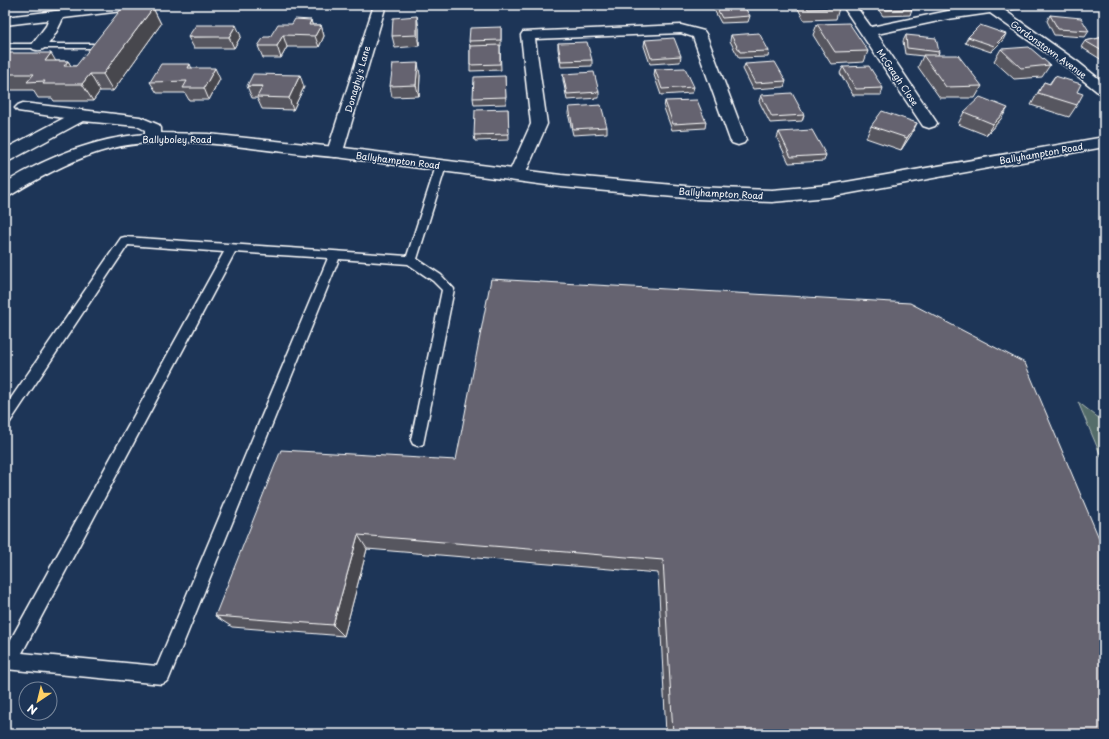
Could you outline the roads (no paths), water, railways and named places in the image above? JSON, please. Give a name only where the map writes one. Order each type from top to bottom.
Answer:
[{"type":"street","points":[[5,21],[139,5]]},
{"type":"street","name":"Donaghy's Lane","points":[[335,152],[380,5]]},
{"type":"street","name":"McGeagh Close","points":[[848,5],[868,32],[929,123]]},
{"type":"street","points":[[868,32],[948,15],[1014,5]]},
{"type":"street","name":"Gordonstown Avenue","points":[[992,8],[1073,65],[1104,90]]},
{"type":"street","points":[[38,46],[53,27],[57,15]]},
{"type":"street","points":[[517,175],[539,124],[528,35],[681,29],[699,34],[738,140]]},
{"type":"street","points":[[23,108],[140,122],[153,128],[153,138]]},
{"type":"street","points":[[5,156],[80,116]]},
{"type":"street","name":"Ballyboley Road","points":[[5,191],[40,171],[84,152],[133,140],[153,138],[188,138],[335,152]]},
{"type":"street","name":"Ballyhampton Road","points":[[335,152],[517,175],[697,193],[772,196],[829,191],[1104,142]]},
{"type":"lane","points":[[5,46],[93,46]]},
{"type":"lane","points":[[411,260],[441,166]]},
{"type":"lane","points":[[5,418],[125,241],[411,260],[437,278],[448,289],[418,440]]},
{"type":"lane","points":[[232,248],[7,660],[162,675],[335,255]]},
{"type":"waterway","points":[[5,8],[10,5]]}]
